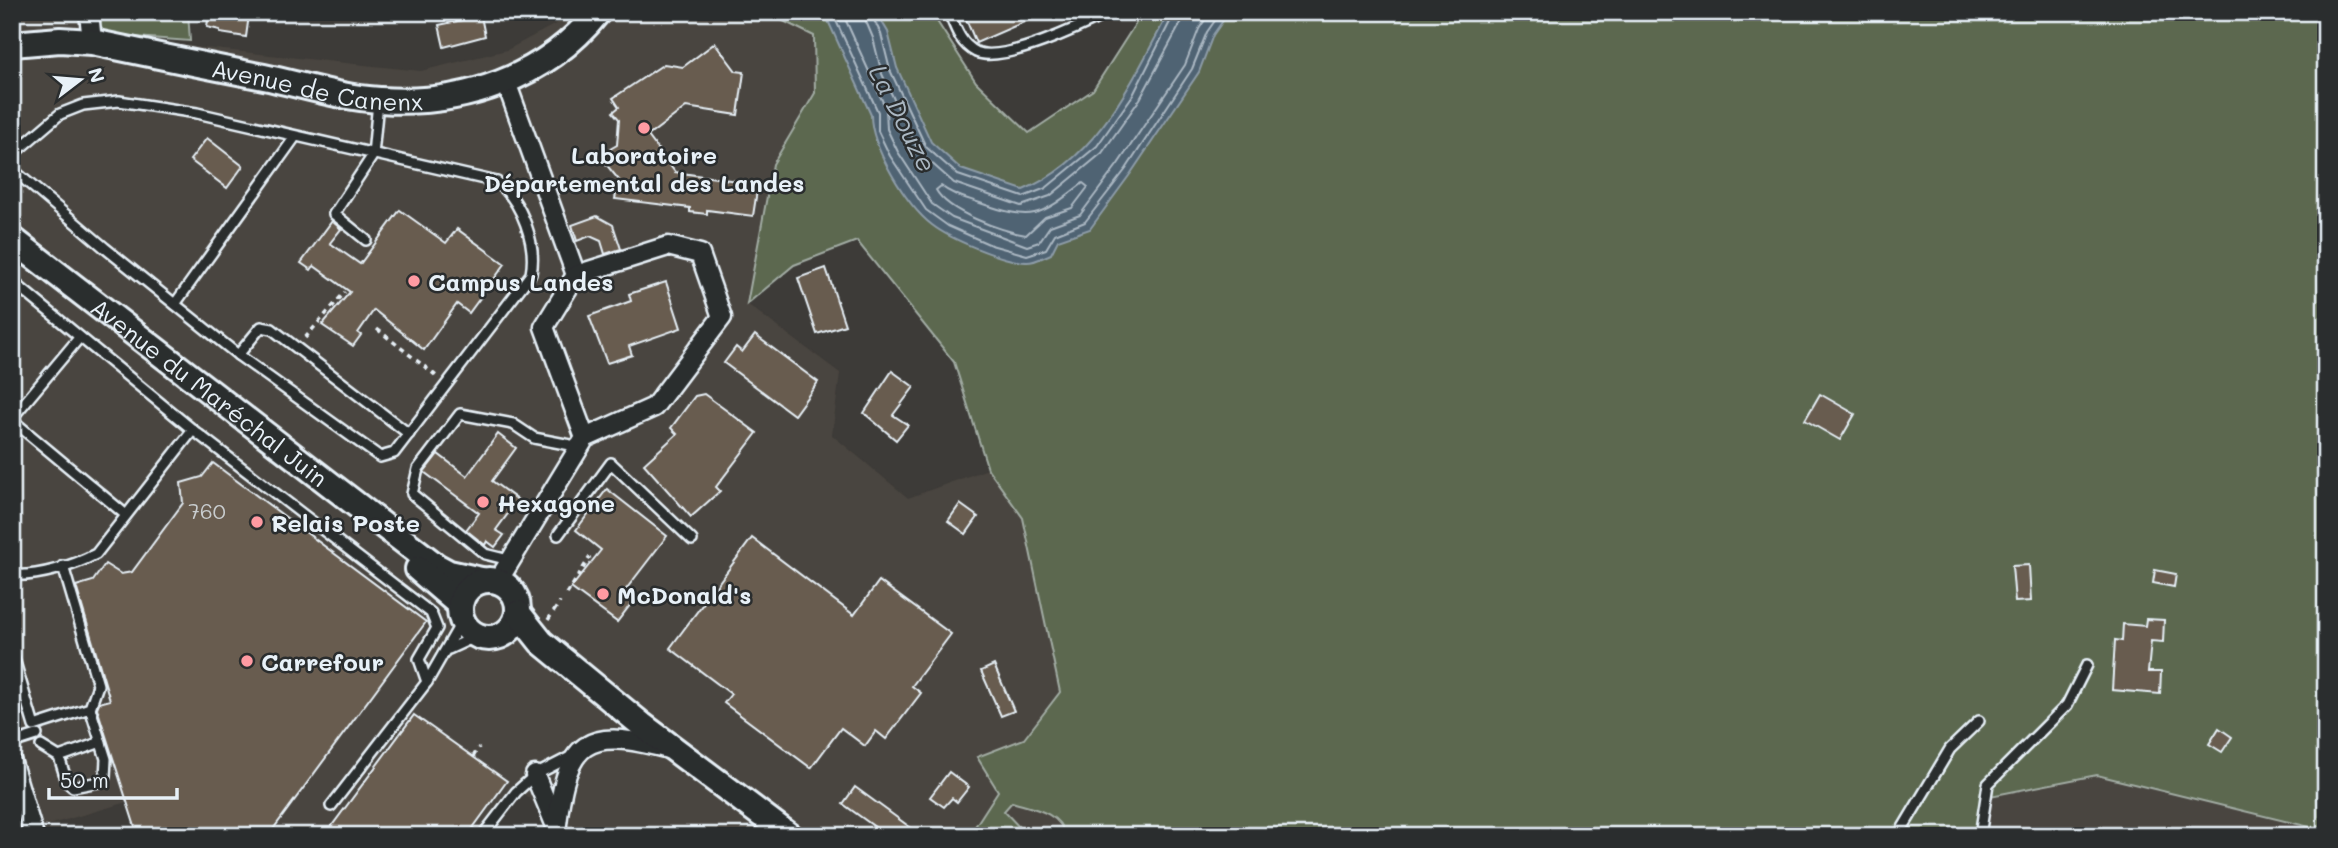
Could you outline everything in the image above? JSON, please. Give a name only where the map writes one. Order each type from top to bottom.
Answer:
[{"type":"main road","name":"Avenue de Canenx","points":[[12,44],[60,40],[92,42],[379,100],[441,99],[506,82],[546,62],[583,31],[598,12]]},
{"type":"main road","name":"Avenue du Maréchal Juin","points":[[12,239],[436,566],[449,573],[496,574]]},
{"type":"main road","name":"Avenue du Maréchal Juin","points":[[12,257],[441,586],[474,625],[531,654],[642,725]]},
{"type":"main road","points":[[496,574],[516,597],[518,613],[512,628],[474,625],[467,589],[496,574]]},
{"type":"main road","name":"Avenue du Maréchal Juin","points":[[518,613],[541,642],[642,725],[790,836]]},
{"type":"street","points":[[89,12],[92,42]]},
{"type":"street","points":[[506,82],[576,275]]},
{"type":"street","points":[[496,574],[583,442],[654,407],[722,317],[699,254],[668,246],[576,275],[544,327],[583,442]]},
{"type":"street","points":[[559,830],[567,768],[575,754],[591,743],[621,738],[677,751]]},
{"type":"street","points":[[12,762],[34,836]]},
{"type":"street","points":[[535,775],[559,830]]},
{"type":"lane","points":[[949,12],[958,36],[977,52],[1007,53],[1110,12]]},
{"type":"lane","points":[[366,240],[334,214],[373,155],[379,100]]},
{"type":"lane","points":[[12,155],[60,114],[98,102],[119,101],[197,113],[497,182],[514,198],[532,247],[534,261],[531,274],[409,434],[388,457],[370,453],[238,355],[12,169]]},
{"type":"lane","points":[[175,304],[295,137]]},
{"type":"lane","points":[[12,281],[193,430],[431,613],[437,628],[419,659],[427,682]]},
{"type":"lane","points":[[238,355],[261,327],[272,329],[409,434]]},
{"type":"lane","points":[[79,338],[12,419],[126,514]]},
{"type":"lane","points":[[496,574],[485,554],[412,494],[418,469],[460,414],[513,424],[534,438],[583,442]]},
{"type":"lane","points":[[12,575],[24,576],[96,554],[193,430]]},
{"type":"lane","points":[[558,535],[611,463],[692,540]]},
{"type":"lane","points":[[41,746],[59,757],[67,782],[73,787],[99,782],[105,777],[107,769],[90,708],[98,685],[63,566]]},
{"type":"lane","points":[[331,806],[427,682],[449,649],[474,625]]},
{"type":"lane","points":[[449,649],[474,625]]},
{"type":"lane","points":[[12,652],[34,726],[90,708]]},
{"type":"lane","points":[[1980,836],[1987,784],[2067,705],[2087,665]]},
{"type":"lane","points":[[1898,836],[1950,749],[1979,721]]},
{"type":"lane","points":[[12,743],[37,735]]},
{"type":"lane","points":[[59,757],[101,742]]},
{"type":"lane","points":[[482,836],[516,792],[535,775],[575,754]]},
{"type":"path","points":[[297,348],[345,292]]},
{"type":"path","points":[[377,329],[447,385]]},
{"type":"path","points":[[567,594],[590,558]]},
{"type":"path","points":[[546,623],[560,602]]},
{"type":"path","points":[[473,757],[479,747]]},
{"type":"shaded area","points":[[12,12],[82,12],[82,35],[421,71],[507,50],[578,12],[765,12],[814,36],[815,93],[773,164],[747,304],[840,373],[832,435],[908,498],[988,469],[1023,518],[1060,692],[1024,739],[977,757],[998,791],[969,836],[570,836],[522,792],[490,836],[142,836],[131,801],[41,827],[12,724]]},
{"type":"shaded area","points":[[2097,775],[2326,831],[2326,836],[1982,836],[1990,796]]},
{"type":"shaded area","points":[[1012,802],[1050,814],[1064,828],[1065,836],[1011,836],[1020,827],[1004,811]]},
{"type":"green space","points":[[98,12],[188,12],[190,41],[108,35],[98,25]]},
{"type":"green space","points":[[765,12],[931,12],[976,82],[1029,133],[1093,90],[1143,12],[2326,12],[2326,831],[2097,775],[1990,796],[1982,836],[1065,836],[1058,821],[1051,816],[1012,802],[1004,811],[1020,828],[1011,836],[969,836],[998,791],[977,757],[1024,739],[1060,692],[1023,518],[988,469],[954,362],[857,241],[794,265],[747,304],[773,164],[815,93],[814,36]]},
{"type":"water","name":"La Douze","points":[[824,12],[876,12],[888,32],[897,68],[931,142],[961,169],[1023,190],[1072,159],[1093,138],[1127,90],[1169,12],[1229,12],[1213,35],[1199,72],[1090,229],[1058,240],[1051,254],[1029,262],[990,254],[951,237],[932,225],[911,204],[883,159],[871,115]]},
{"type":"building","points":[[209,12],[249,15],[246,37],[220,33],[220,30],[207,27]]},
{"type":"building","points":[[963,12],[1047,12],[976,43]]},
{"type":"building","points":[[481,16],[485,36],[444,47],[439,25]]},
{"type":"building","name":"Laboratoire Départemental des Landes","points":[[715,43],[736,71],[744,72],[738,115],[686,107],[648,136],[675,172],[758,184],[753,216],[707,210],[707,214],[690,212],[690,208],[615,199],[619,180],[605,163],[615,157],[610,149],[617,145],[619,119],[613,112],[619,107],[613,98],[664,64],[683,67]]},
{"type":"building","points":[[207,138],[243,166],[227,188],[190,160]]},
{"type":"building","name":"Campus Landes","points":[[400,210],[446,243],[457,229],[505,264],[469,313],[457,304],[424,350],[374,310],[358,333],[361,335],[353,346],[322,325],[350,292],[314,266],[311,270],[301,263],[332,221],[341,229],[330,243],[360,264]]},
{"type":"building","points":[[597,216],[613,225],[621,249],[605,254],[601,241],[590,236],[577,241],[572,225]]},
{"type":"building","points":[[826,268],[845,325],[817,334],[798,278]]},
{"type":"building","points":[[666,282],[681,328],[629,346],[632,355],[607,363],[589,316],[631,301],[629,294]]},
{"type":"building","points":[[755,335],[818,382],[794,415],[724,363],[736,347],[742,352]]},
{"type":"building","points":[[892,371],[914,387],[893,415],[908,425],[896,440],[864,413]]},
{"type":"building","points":[[704,394],[757,433],[716,487],[720,491],[691,517],[644,464],[677,434],[671,428],[695,396]]},
{"type":"building","points":[[1820,394],[1855,414],[1840,440],[1805,420]]},
{"type":"building","points":[[498,434],[516,448],[492,481],[518,500],[496,530],[504,535],[495,547],[487,541],[485,545],[466,530],[479,513],[424,472],[438,454],[467,476]]},
{"type":"building","name":"Carrefour","points":[[213,463],[426,622],[268,836],[138,836],[97,708],[99,703],[110,700],[76,586],[93,581],[105,564],[121,574],[132,572],[183,503],[181,483],[202,477]]},
{"type":"building","points":[[607,489],[667,536],[624,592],[634,600],[617,622],[571,588],[601,550],[576,530]]},
{"type":"building","points":[[960,504],[978,517],[966,534],[948,521]]},
{"type":"building","points":[[752,538],[854,615],[879,581],[951,634],[912,686],[921,693],[886,739],[876,731],[865,746],[841,728],[811,768],[724,703],[731,694],[670,648]]},
{"type":"building","points":[[2029,565],[2031,601],[2015,602],[2012,566]]},
{"type":"building","points":[[2155,570],[2176,574],[2174,587],[2153,583]]},
{"type":"building","points":[[2146,619],[2164,620],[2163,642],[2151,641],[2148,672],[2161,672],[2160,694],[2112,690],[2115,640],[2122,641],[2123,624],[2145,626]]},
{"type":"building","points":[[994,665],[1014,711],[1001,716],[981,671]]},
{"type":"building","points":[[414,715],[507,781],[467,836],[333,836],[331,827]]},
{"type":"building","points":[[2219,728],[2232,737],[2222,752],[2209,744]]},
{"type":"building","points":[[949,772],[969,787],[957,802],[952,798],[944,807],[930,797]]},
{"type":"building","points":[[855,787],[922,836],[875,836],[879,830],[843,804]]},
{"type":"place","name":"Laboratoire Départemental des Landes","points":[[644,128]]},
{"type":"place","name":"Campus Landes","points":[[414,281]]},
{"type":"place","name":"Hexagone","points":[[483,502]]},
{"type":"place","name":"Relais Poste","points":[[257,522]]},
{"type":"place","name":"McDonald's","points":[[603,594]]},
{"type":"place","name":"Carrefour","points":[[247,661]]}]
